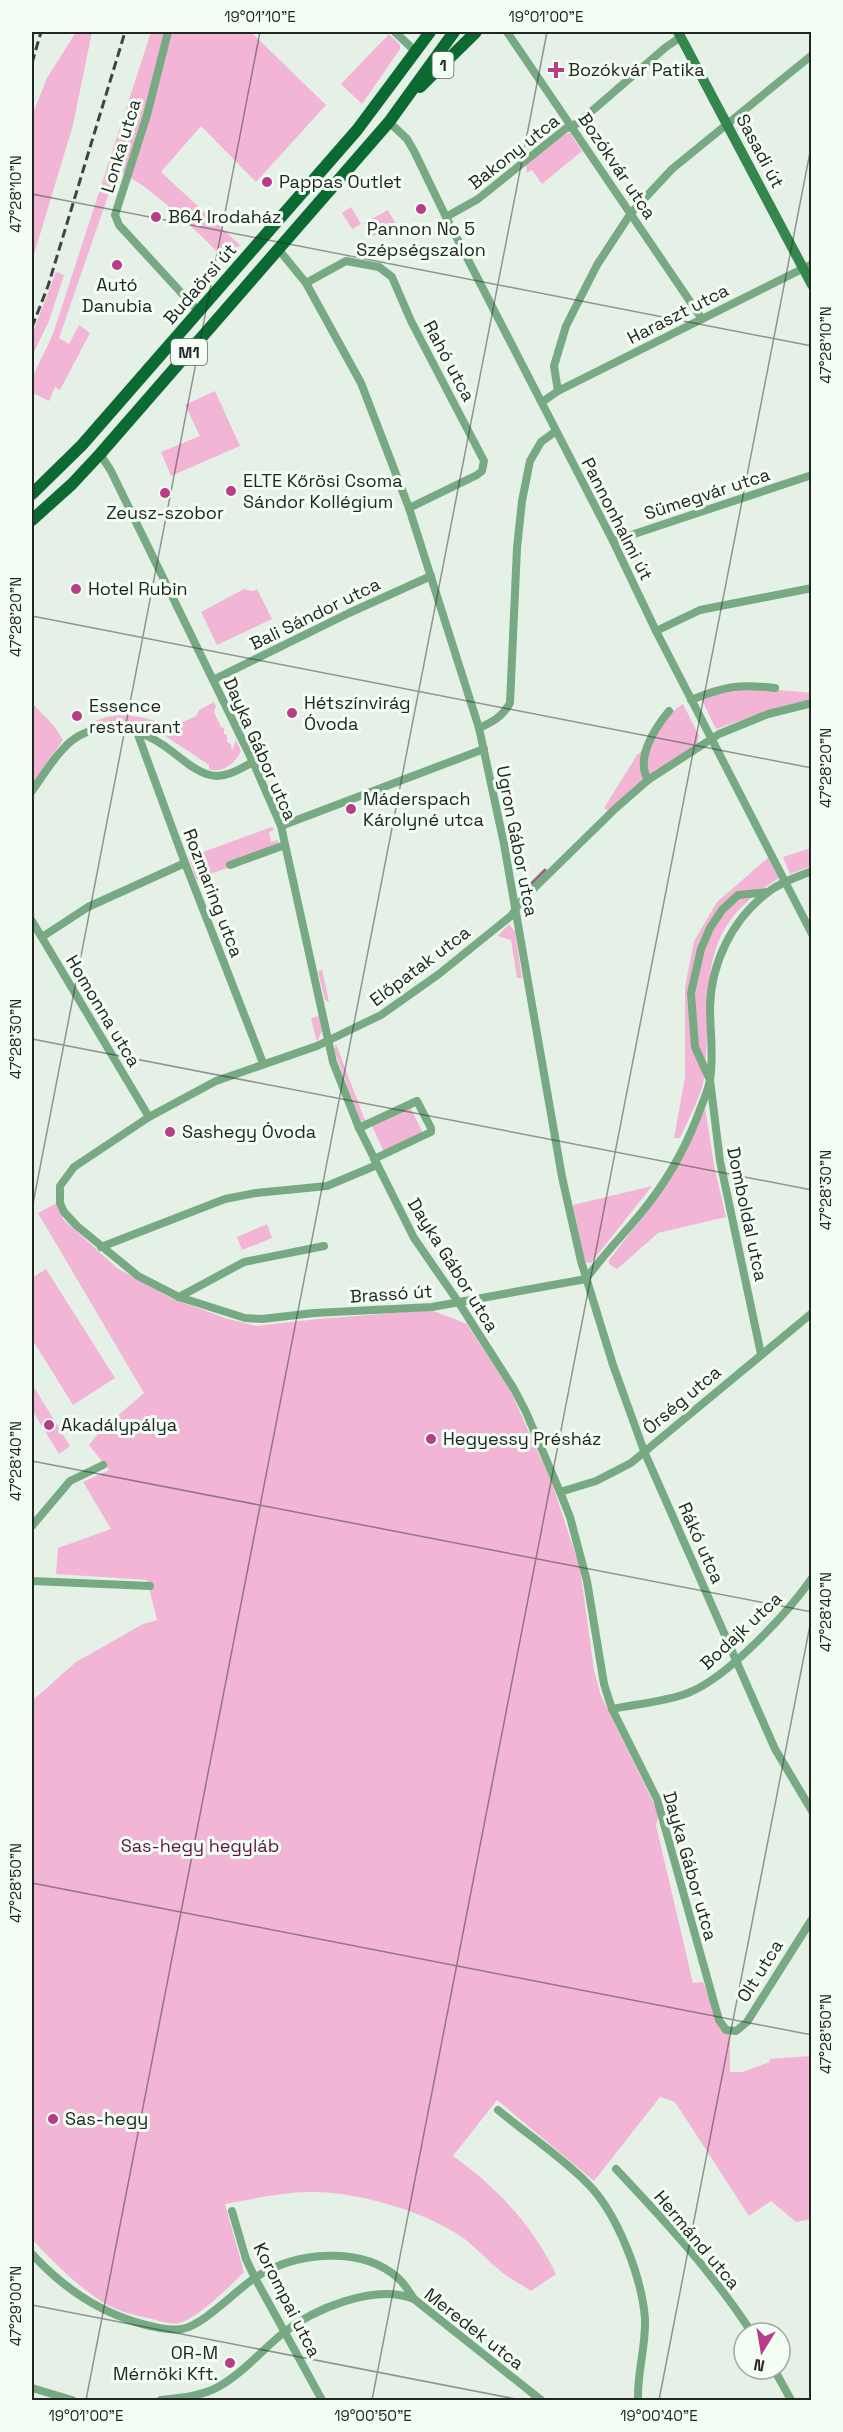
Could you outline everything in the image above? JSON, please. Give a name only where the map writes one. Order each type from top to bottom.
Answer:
[{"type":"main road","name":"Budaörsi út","points":[[32,494],[82,445],[357,130],[430,32]]},
{"type":"main road","name":"Budaörsi út","points":[[32,520],[72,484],[100,454],[279,250],[389,122],[430,62],[454,32]]},
{"type":"main road","name":"Budaörsi út","points":[[408,97],[476,32]]},
{"type":"street","name":"Lonka utca","points":[[168,32],[147,115],[115,215],[119,225],[199,312]]},
{"type":"street","points":[[395,32],[415,51]]},
{"type":"street","name":"Bozókvár utca","points":[[509,34],[702,319]]},
{"type":"street","name":"Bakony utca","points":[[446,217],[478,199],[584,118],[679,34]]},
{"type":"street","name":"Sasadi út","points":[[679,34],[807,266],[812,285]]},
{"type":"street","points":[[542,402],[558,391],[555,366],[567,326],[597,265],[631,213],[672,169],[812,55]]},
{"type":"street","name":"Pannonhalmi út","points":[[389,122],[411,145],[613,541],[656,632],[812,934]]},
{"type":"street","points":[[279,250],[306,283],[362,383],[409,508],[479,728],[502,714],[510,703],[517,548],[522,501],[530,461],[541,442],[556,431]]},
{"type":"street","name":"Rahó utca","points":[[306,283],[346,261],[379,267],[392,277],[411,321],[483,461],[482,471],[409,508]]},
{"type":"street","name":"Haraszt utca","points":[[558,391],[807,266]]},
{"type":"street","name":"Dayka Gábor utca","points":[[100,454],[111,471],[254,762],[281,826],[336,1074],[359,1128],[414,1238],[459,1303],[526,1412],[560,1492],[583,1563],[604,1684],[612,1708],[657,1799],[718,2020],[730,2032]]},
{"type":"street","name":"Sümegvár utca","points":[[613,541],[812,475]]},
{"type":"street","name":"Bali Sándor utca","points":[[213,680],[349,613],[431,576]]},
{"type":"street","points":[[656,632],[700,610],[812,588]]},
{"type":"street","points":[[691,700],[719,688],[738,685],[775,688]]},
{"type":"street","points":[[809,703],[812,714]]},
{"type":"street","name":"Előpatak utca","points":[[74,1167],[149,1117],[216,1081],[328,1041],[381,1015],[412,994],[512,915],[520,902],[648,780],[719,734],[768,714],[809,703]]},
{"type":"street","points":[[648,780],[644,770],[647,747],[660,722],[669,711]]},
{"type":"street","points":[[32,791],[66,746],[92,730],[118,728],[151,737],[193,767],[210,775],[230,774],[254,762]]},
{"type":"street","name":"Ugron Gábor utca","points":[[479,728],[515,910],[562,1177],[586,1279]]},
{"type":"street","name":"Rozmaring utca","points":[[137,732],[263,1064]]},
{"type":"street","points":[[281,826],[484,749]]},
{"type":"street","points":[[230,865],[285,844]]},
{"type":"street","points":[[42,937],[88,907],[185,863]]},
{"type":"street","points":[[586,1279],[603,1255],[642,1212],[672,1168],[698,1116],[710,1080],[711,992],[717,964],[741,918],[768,892],[812,871]]},
{"type":"street","points":[[710,1080],[695,1047],[693,1030],[691,993],[698,959],[710,928],[722,910],[738,895],[768,892]]},
{"type":"street","name":"Homonna utca","points":[[32,921],[149,1117]]},
{"type":"street","name":"Domboldal utca","points":[[710,1080],[720,1161],[761,1354]]},
{"type":"street","points":[[101,1247],[225,1199],[256,1193],[327,1186],[431,1132],[432,1129],[417,1101],[359,1128]]},
{"type":"street","name":"Brassó út","points":[[74,1167],[60,1186],[60,1203],[77,1226],[138,1276],[179,1296],[231,1314],[262,1319],[314,1313],[379,1311],[459,1303],[586,1279]]},
{"type":"street","points":[[179,1296],[244,1262],[324,1246]]},
{"type":"street","name":"Rákó utca","points":[[586,1279],[613,1365],[644,1451],[775,1749],[812,1811]]},
{"type":"street","name":"Őrség utca","points":[[560,1492],[596,1481],[631,1462],[812,1313]]},
{"type":"street","points":[[32,1526],[70,1481],[103,1465]]},
{"type":"street","name":"Bodajk utca","points":[[612,1708],[685,1695],[701,1688],[736,1660],[785,1612],[812,1578]]},
{"type":"street","points":[[32,1581],[150,1586]]},
{"type":"street","name":"Olt utca","points":[[730,2032],[741,2029],[747,2022],[812,1919]]},
{"type":"street","points":[[498,2110],[575,2172],[603,2202],[612,2217],[628,2254],[642,2302],[644,2330],[638,2400]]},
{"type":"street","name":"Hermánd utca","points":[[616,2169],[699,2260],[743,2321]]},
{"type":"street","name":"Korompai utca","points":[[232,2211],[246,2259],[255,2278],[322,2400]]},
{"type":"street","points":[[32,2254],[55,2277],[90,2302],[121,2318],[171,2330],[187,2328],[200,2320],[255,2278],[286,2265],[336,2255],[389,2271],[405,2284],[414,2300]]},
{"type":"street","name":"Meredek utca","points":[[161,2400],[182,2398],[216,2388],[232,2378],[284,2332],[316,2313],[358,2299],[404,2295],[414,2300],[541,2400]]},
{"type":"street","points":[[781,2381],[791,2400]]},
{"type":"street","points":[[32,2388],[72,2400]]},
{"type":"green space","points":[[76,32],[92,32],[73,125],[32,261],[32,116],[47,78]]},
{"type":"green space","points":[[151,32],[251,32],[326,105],[256,182],[201,126],[161,172],[240,245],[225,260],[159,198],[117,170],[59,338],[69,344],[79,325],[90,333],[60,390],[55,387],[49,401],[35,394],[32,398],[32,378],[53,334]]},
{"type":"green space","points":[[389,34],[400,45],[400,49],[362,104],[341,84]]},
{"type":"green space","points":[[570,133],[582,151],[542,184],[532,170],[527,173],[526,165],[565,134]]},
{"type":"green space","points":[[351,207],[361,224],[352,229],[342,213]]},
{"type":"green space","points":[[388,210],[396,224],[372,237],[364,223]]},
{"type":"green space","points":[[56,272],[64,275],[49,321],[32,356],[32,335]]},
{"type":"green space","points":[[215,391],[240,446],[171,476],[161,452],[200,436],[185,405]]},
{"type":"green space","points":[[244,589],[253,591],[257,589],[272,619],[217,645],[201,612]]},
{"type":"green space","points":[[744,687],[812,693],[811,699],[779,707],[716,729],[701,698]]},
{"type":"green space","points":[[214,702],[216,706],[214,712],[221,727],[224,728],[227,742],[231,744],[232,751],[236,740],[241,751],[232,763],[218,770],[209,769],[209,765],[152,727],[144,728],[120,722],[88,725],[110,716],[120,715],[141,717],[174,726],[196,716],[199,710]]},
{"type":"green space","points":[[32,703],[54,726],[63,740],[32,784]]},
{"type":"green space","points":[[683,704],[699,736],[697,745],[643,780],[608,811],[604,808],[637,755],[654,740],[670,713]]},
{"type":"green space","points":[[272,827],[274,830],[269,832],[271,842],[278,840],[278,844],[233,866],[196,879],[189,857]]},
{"type":"green space","points":[[811,848],[811,866],[790,874],[783,857]]},
{"type":"green space","points":[[769,857],[779,878],[751,898],[732,918],[719,939],[712,962],[709,985],[704,1079],[680,1138],[674,1138],[685,1077],[685,987],[694,941],[717,902]]},
{"type":"green space","points":[[509,924],[515,932],[522,978],[517,978],[511,940],[498,936]]},
{"type":"green space","points":[[322,969],[329,1002],[325,1000],[318,972]]},
{"type":"green space","points":[[319,1016],[322,1030],[317,1042],[311,1018]]},
{"type":"green space","points":[[336,1044],[366,1123],[360,1120],[334,1050]]},
{"type":"green space","points":[[410,1107],[423,1133],[384,1152],[372,1126]]},
{"type":"green space","points":[[705,1107],[714,1165],[726,1217],[658,1233],[617,1269],[609,1264],[609,1260],[661,1193]]},
{"type":"green space","points":[[652,1186],[591,1263],[585,1262],[573,1205]]},
{"type":"green space","name":"Sas-hegy hegyláb","points":[[57,1203],[63,1219],[117,1268],[171,1298],[225,1318],[256,1326],[431,1310],[467,1324],[511,1392],[553,1486],[580,1568],[594,1670],[601,1696],[659,1814],[656,1825],[693,1983],[703,1982],[718,2020],[730,2032],[730,2072],[742,2072],[770,2062],[769,2059],[811,2056],[811,2219],[796,2222],[771,2201],[749,2216],[675,2102],[660,2097],[594,2181],[497,2100],[453,2156],[499,2194],[525,2224],[547,2256],[556,2274],[531,2291],[504,2274],[465,2239],[443,2226],[388,2204],[329,2193],[289,2193],[225,2204],[244,2272],[204,2309],[179,2323],[135,2315],[108,2305],[77,2283],[32,2239],[32,1701],[76,1662],[143,1624],[157,1620],[147,1580],[56,1574],[58,1548],[111,1529],[83,1482],[109,1470],[89,1445],[101,1430],[144,1393],[38,1213]]},
{"type":"green space","points":[[267,1224],[272,1238],[242,1250],[237,1237]]},
{"type":"green space","points":[[46,1269],[115,1378],[73,1405],[32,1339],[32,1278]]},
{"type":"green space","name":"Akadálypálya","points":[[32,1384],[70,1446],[59,1454],[32,1410]]},
{"type":"waterway","points":[[527,891],[528,887],[545,870]]},
{"type":"railway","points":[[32,63],[41,32]]},
{"type":"railway","points":[[32,327],[48,286],[125,32]]},
{"type":"place","name":"Bozókvár Patika","points":[[556,70]]},
{"type":"place","name":"Pappas Outlet","points":[[267,182]]},
{"type":"place","name":"Pannon No 5 Szépségszalon","points":[[421,209]]},
{"type":"place","name":"B64 Irodaház","points":[[156,217]]},
{"type":"place","name":"Autó Danubia","points":[[117,265]]},
{"type":"place","name":"ELTE Kőrösi Csoma Sándor Kollégium","points":[[231,491]]},
{"type":"place","name":"Zeusz-szobor","points":[[165,493]]},
{"type":"place","name":"Hotel Rubin","points":[[76,589]]},
{"type":"place","name":"Hétszínvirág Óvoda","points":[[292,713]]},
{"type":"place","name":"Essence restaurant","points":[[77,716]]},
{"type":"place","name":"Máderspach Károlyné utca","points":[[351,809]]},
{"type":"place","name":"Sashegy Óvoda","points":[[170,1132]]},
{"type":"place","name":"Akadálypálya","points":[[49,1425]]},
{"type":"place","name":"Hegyessy Présház","points":[[431,1439]]},
{"type":"place","name":"Sas-hegy","points":[[53,2119]]},
{"type":"place","name":"OR-M Mérnöki Kft.","points":[[230,2363]]}]
